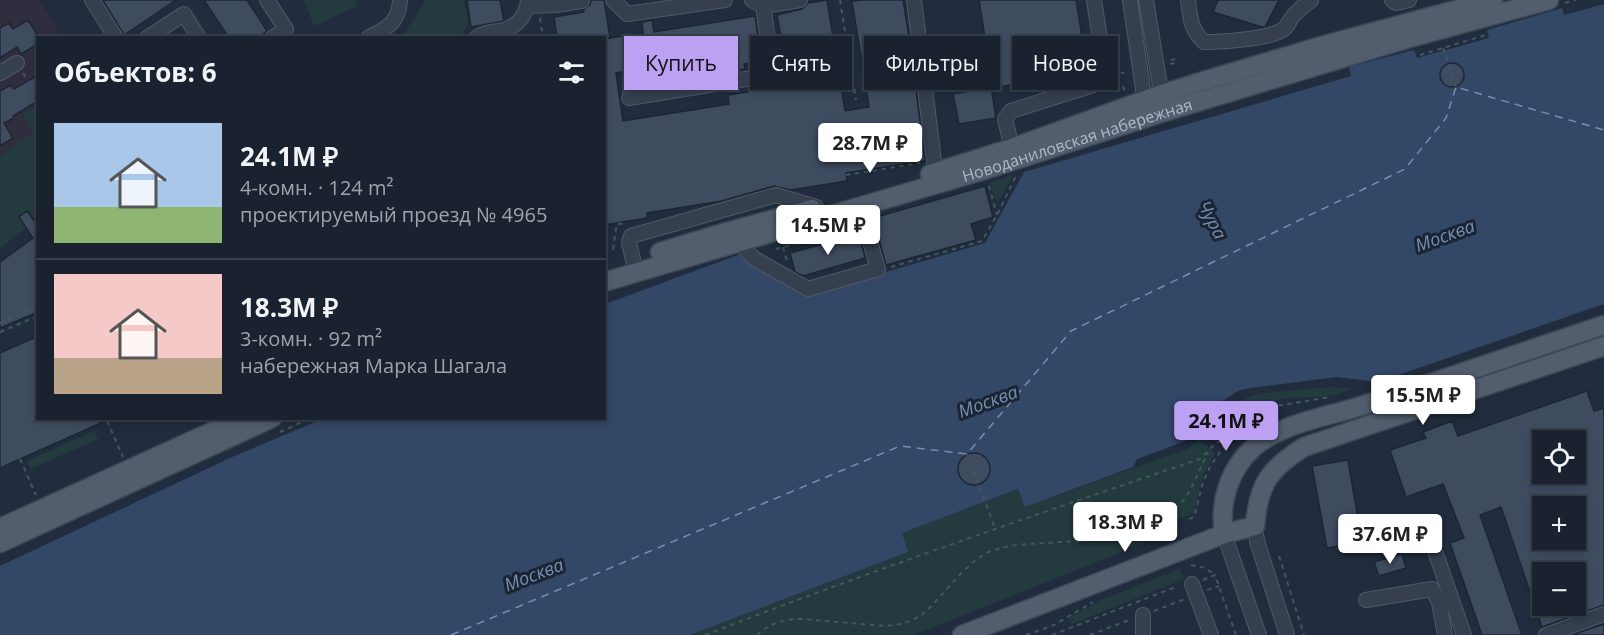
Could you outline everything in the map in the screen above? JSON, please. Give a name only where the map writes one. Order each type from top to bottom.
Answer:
[{"type":"main road","name":"Новоданиловская набережная","points":[[606,269],[750,252],[861,207],[981,171],[1325,45],[1493,0]]},
{"type":"main road","name":"Новоданиловская набережная","points":[[606,281],[635,266],[723,233],[816,207],[936,166],[1012,148],[1155,106],[1549,0]]},
{"type":"main road","points":[[1224,534],[1222,510],[1231,478],[1253,448],[1265,439],[1282,430],[1359,407],[1604,325]]},
{"type":"main road","points":[[962,635],[1224,534],[1254,526],[1257,501],[1271,472],[1304,447],[1604,346]]},
{"type":"main road","points":[[3,530],[238,420]]},
{"type":"main road","points":[[3,530],[267,420]]},
{"type":"street","points":[[92,0],[115,36]]},
{"type":"street","points":[[267,0],[286,29],[275,36]]},
{"type":"street","points":[[372,36],[389,27],[400,10],[400,0]]},
{"type":"street","points":[[614,0],[627,14],[724,0]]},
{"type":"street","points":[[629,98],[752,78],[770,54],[758,3],[800,0]]},
{"type":"street","points":[[914,0],[936,166]]},
{"type":"street","points":[[1012,148],[1005,119],[1011,111],[1093,85],[1105,72],[1094,0]]},
{"type":"street","points":[[1130,0],[1155,106]]},
{"type":"street","points":[[1146,0],[1155,106]]},
{"type":"street","points":[[1188,0],[1190,18],[1196,35],[1204,42],[1221,42],[1275,34],[1311,0]]},
{"type":"street","points":[[1392,0],[1396,3],[1409,0]]},
{"type":"street","points":[[479,36],[486,32],[504,30],[514,26],[523,16],[528,3],[555,5],[582,1]]},
{"type":"street","points":[[150,36],[184,14],[198,36]]},
{"type":"street","points":[[0,73],[17,63]]},
{"type":"street","points":[[750,252],[808,289],[878,269],[861,207]]},
{"type":"street","points":[[1254,526],[1287,635]]},
{"type":"street","points":[[1224,534],[1259,635]]},
{"type":"street","points":[[1436,554],[1464,635]]},
{"type":"street","points":[[1194,589],[1211,635]]},
{"type":"street","points":[[1366,600],[1432,589],[1439,602],[1445,635]]},
{"type":"street","points":[[1546,635],[1604,614]]},
{"type":"street","points":[[1143,615],[1143,635]]},
{"type":"path","points":[[840,0],[856,100]]},
{"type":"path","points":[[542,32],[543,36]]},
{"type":"path","points":[[1420,55],[1486,35]]},
{"type":"path","points":[[1443,48],[1456,87]]},
{"type":"path","points":[[846,175],[936,166]]},
{"type":"path","points":[[884,269],[982,241],[998,215],[1019,169]]},
{"type":"path","points":[[987,180],[998,215]]},
{"type":"path","points":[[606,205],[614,204],[616,213],[623,210]]},
{"type":"path","points":[[606,251],[613,249],[617,223]]},
{"type":"path","points":[[750,252],[865,225]]},
{"type":"path","points":[[819,230],[823,244]]},
{"type":"path","points":[[0,322],[36,307]]},
{"type":"path","points":[[0,332],[36,317]]},
{"type":"path","points":[[107,421],[123,457]]},
{"type":"path","points":[[705,635],[995,528],[1200,459],[1219,440],[1229,439]]},
{"type":"path","points":[[757,635],[771,625],[791,619],[885,626],[907,623],[923,614],[978,557],[993,550],[1018,544],[1113,538],[1151,527],[1167,517],[1186,496],[1209,450]]},
{"type":"path","points":[[966,454],[995,528]]},
{"type":"path","points":[[20,459],[37,496]]},
{"type":"path","points":[[1128,534],[1131,542]]},
{"type":"path","points":[[1279,556],[1304,635]]},
{"type":"path","points":[[1191,564],[1205,568],[1215,575],[1236,635]]},
{"type":"path","points":[[1089,635],[1143,615],[1194,589],[1215,575]]},
{"type":"path","points":[[1052,635],[1177,586]]},
{"type":"path","points":[[1194,589],[1219,586]]},
{"type":"path","points":[[1026,635],[1053,625],[1093,602]]},
{"type":"shaded area","points":[[0,0],[39,0],[61,36],[36,36],[36,200],[30,204],[0,155]]},
{"type":"green space","points":[[304,0],[355,0],[357,6],[314,26]]},
{"type":"green space","points":[[425,0],[464,0],[468,23],[462,36],[402,36]]},
{"type":"green space","points":[[36,105],[36,221],[0,248],[0,156],[33,133],[23,114]]},
{"type":"green space","points":[[1013,175],[999,201],[995,200],[990,183]]},
{"type":"green space","points":[[1328,387],[1350,388],[1335,395],[1276,400],[1259,407],[1235,424],[1233,428],[1218,428],[1204,434],[1216,420],[1241,400],[1258,394]]},
{"type":"green space","points":[[94,431],[98,439],[31,469],[27,461]]},
{"type":"green space","points":[[1199,439],[1215,453],[1202,478],[1194,513],[1159,526],[1159,537],[913,635],[690,635],[907,552],[901,533],[1018,489],[1025,507],[1187,449]]},
{"type":"green space","points":[[1178,569],[1184,579],[1072,624],[1069,618],[1101,600]]},
{"type":"water","points":[[1604,4],[1604,304],[1378,382],[1337,377],[1238,391],[1222,401],[1188,440],[1137,459],[1133,467],[1025,507],[1018,489],[902,533],[908,552],[690,635],[0,635],[0,566],[230,458],[320,420],[606,420],[606,304],[738,255],[804,296],[985,243],[1024,172],[1351,76],[1349,67],[1414,50],[1417,58],[1489,38],[1487,30],[1562,8],[1564,15]]},
{"type":"building","points":[[103,0],[176,0],[124,35]]},
{"type":"building","points":[[204,0],[247,0],[267,31],[260,36],[228,36]]},
{"type":"building","points":[[467,0],[500,0],[504,21],[471,27]]},
{"type":"building","points":[[591,0],[604,0],[610,38],[606,36],[557,36],[554,17],[584,12],[583,10],[590,5]]},
{"type":"building","points":[[827,0],[833,36],[781,36],[777,15],[802,9],[808,3]]},
{"type":"building","points":[[903,0],[909,36],[864,36],[864,76],[852,1]]},
{"type":"building","points":[[979,0],[1076,0],[1082,36],[1012,36],[1012,85],[1000,87],[1000,36],[985,36]]},
{"type":"building","points":[[1218,0],[1279,0],[1265,27],[1262,27],[1213,12]]},
{"type":"building","points":[[755,16],[758,36],[750,36],[750,63],[744,64],[745,69],[738,70],[738,36],[624,36],[624,72],[616,73],[623,121],[729,104],[728,95],[759,90],[842,90],[845,111],[869,107],[866,90],[916,90],[925,161],[846,173],[847,181],[791,190],[774,186],[722,201],[647,213],[647,218],[606,225],[606,39],[643,33],[642,22],[652,20],[654,32]]},
{"type":"building","points":[[28,20],[38,36],[36,36],[36,45],[21,54],[17,47],[0,58],[0,28],[9,23],[13,29]]},
{"type":"building","points":[[1452,63],[1461,66],[1464,75],[1461,84],[1452,87],[1443,84],[1440,75],[1443,66]]},
{"type":"building","points":[[36,76],[36,102],[4,123],[13,138],[0,146],[0,91],[11,85],[14,89]]},
{"type":"building","points":[[991,90],[996,118],[959,124],[953,94]]},
{"type":"building","points":[[985,186],[993,217],[971,224],[976,240],[886,265],[873,218]]},
{"type":"building","points":[[27,211],[36,223],[36,313],[0,328],[0,262],[33,238],[19,217]]},
{"type":"building","points":[[859,234],[865,258],[803,276],[795,272],[790,253]]},
{"type":"building","points":[[36,337],[36,420],[108,420],[0,468],[0,353]]},
{"type":"building","points":[[1587,391],[1594,411],[1604,408],[1604,605],[1586,611],[1586,562],[1532,562],[1532,598],[1501,507],[1480,515],[1522,635],[1482,635],[1450,543],[1464,538],[1443,484],[1406,497],[1390,450],[1426,438],[1423,432],[1452,421],[1458,436]]},
{"type":"building","points":[[974,453],[986,457],[990,469],[986,481],[974,485],[962,481],[958,469],[962,457]]},
{"type":"building","points":[[1348,460],[1362,542],[1327,548],[1312,466]]},
{"type":"building","points":[[1402,554],[1406,568],[1379,576],[1374,562]]},
{"type":"building","points":[[1538,616],[1573,616],[1542,627]]},
{"type":"building","points":[[1604,624],[1604,635],[1572,635]]},
{"type":"ferry route","points":[[451,635],[900,446],[967,454],[1071,331],[1405,169],[1446,118],[1456,87],[1604,130]]},
{"type":"water label","name":"Чура","points":[[1212,220]]},
{"type":"water label","name":"Москва","points":[[1445,236]]},
{"type":"water label","name":"Москва","points":[[988,402]]},
{"type":"water label","name":"Москва","points":[[534,575]]}]
